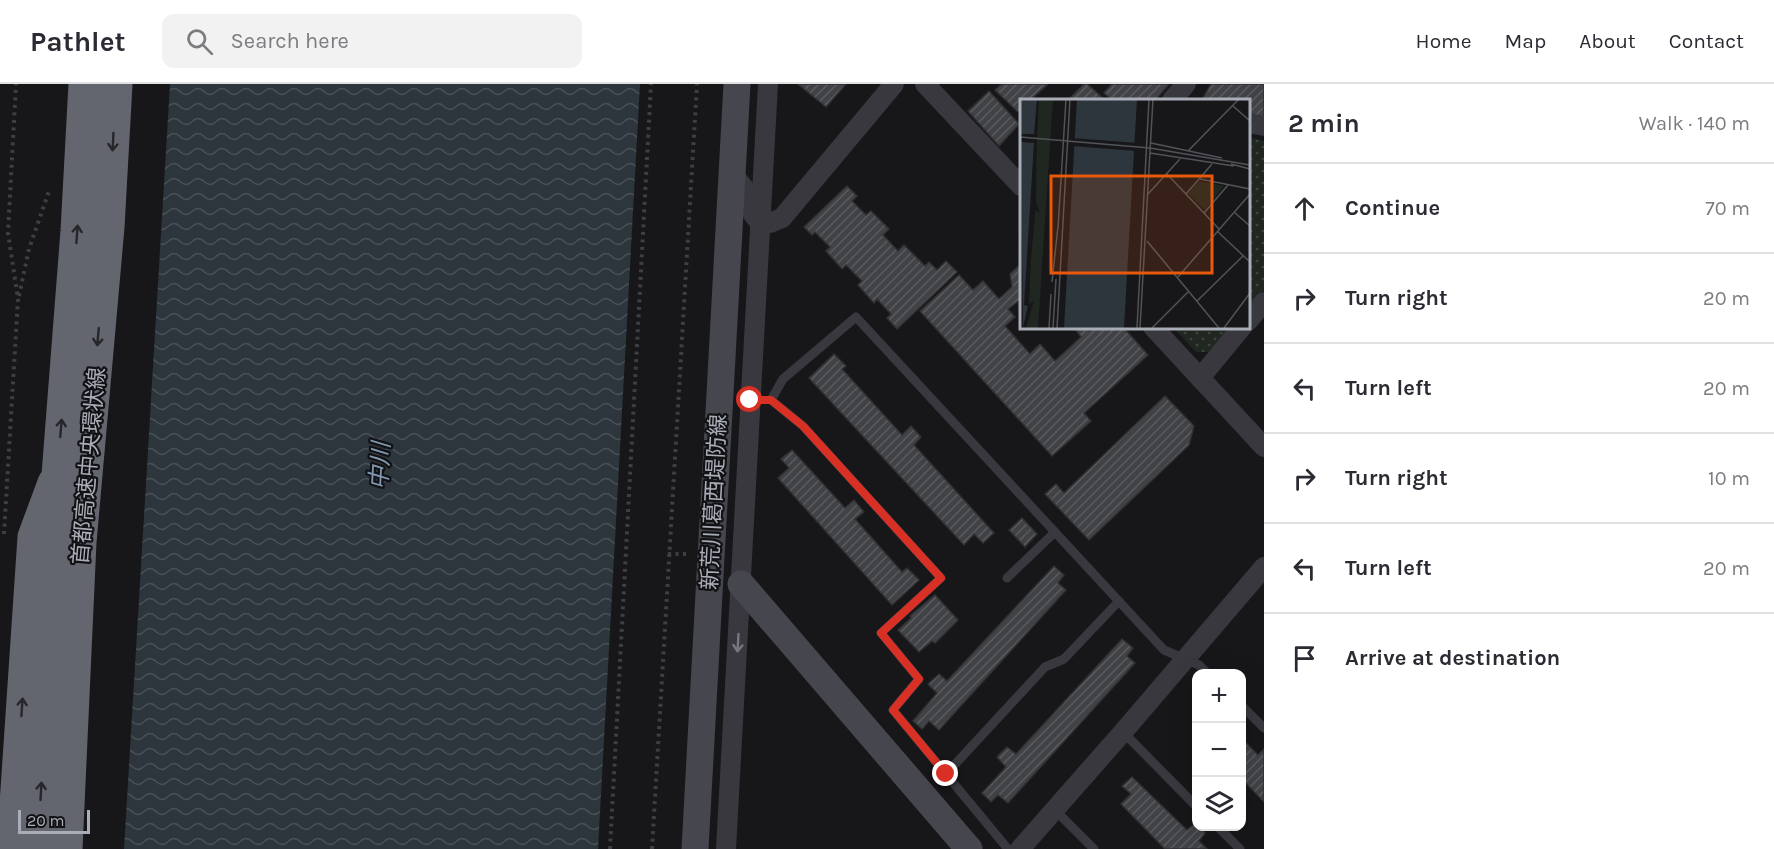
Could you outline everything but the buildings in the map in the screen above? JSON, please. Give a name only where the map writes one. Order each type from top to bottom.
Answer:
[{"type":"highway","name":"首都高速中央環状線","points":[[38,849],[58,475],[77,231],[85,84]]},
{"type":"highway","name":"首都高速中央環状線","points":[[66,849],[80,542],[108,227],[116,84]]},
{"type":"highway","points":[[12,849],[34,537],[58,475]]},
{"type":"highway","points":[[80,542],[92,619],[87,849]]},
{"type":"main road","name":"新荒川葛西堤防線","points":[[695,849],[736,84]]},
{"type":"main road","points":[[741,585],[969,849]]},
{"type":"street","points":[[726,849],[768,84]]},
{"type":"street","points":[[760,223],[770,223],[782,218],[894,84]]},
{"type":"street","points":[[925,84],[1020,185]]},
{"type":"street","points":[[1173,99],[1186,84]]},
{"type":"street","points":[[1249,123],[1264,126]]},
{"type":"street","points":[[732,173],[744,188],[753,214],[760,223]]},
{"type":"street","points":[[1249,320],[1264,302]]},
{"type":"street","points":[[1154,328],[1264,447]]},
{"type":"street","points":[[1200,378],[1241,328]]},
{"type":"street","points":[[1020,849],[1124,732],[1264,567]]},
{"type":"lane","points":[[771,400],[783,379],[856,317],[1164,650],[1186,658],[1203,669]]},
{"type":"lane","points":[[750,400],[771,400],[803,426],[941,578],[881,633],[919,679],[893,710],[1008,849]]},
{"type":"lane","points":[[1007,579],[1055,532]]},
{"type":"lane","points":[[946,774],[1045,667],[1064,658],[1119,601]]},
{"type":"lane","points":[[1246,710],[1264,728]]},
{"type":"lane","points":[[1124,732],[1192,801]]},
{"type":"lane","points":[[1054,810],[1094,849]]},
{"type":"lane","points":[[1222,831],[1240,849]]},
{"type":"path","points":[[4,535],[18,300],[8,233],[16,84]]},
{"type":"path","points":[[610,849],[651,84]]},
{"type":"path","points":[[652,849],[697,84]]},
{"type":"shaded area","points":[[1249,137],[1264,141],[1264,289],[1249,308]]},
{"type":"shaded area","points":[[1174,328],[1231,328],[1211,352],[1196,352]]},
{"type":"water","name":"中川","points":[[170,84],[640,84],[598,849],[124,849]]},
{"type":"route","points":[[750,400],[771,400],[803,426],[941,578],[881,633],[919,679],[893,710],[946,774]]}]
